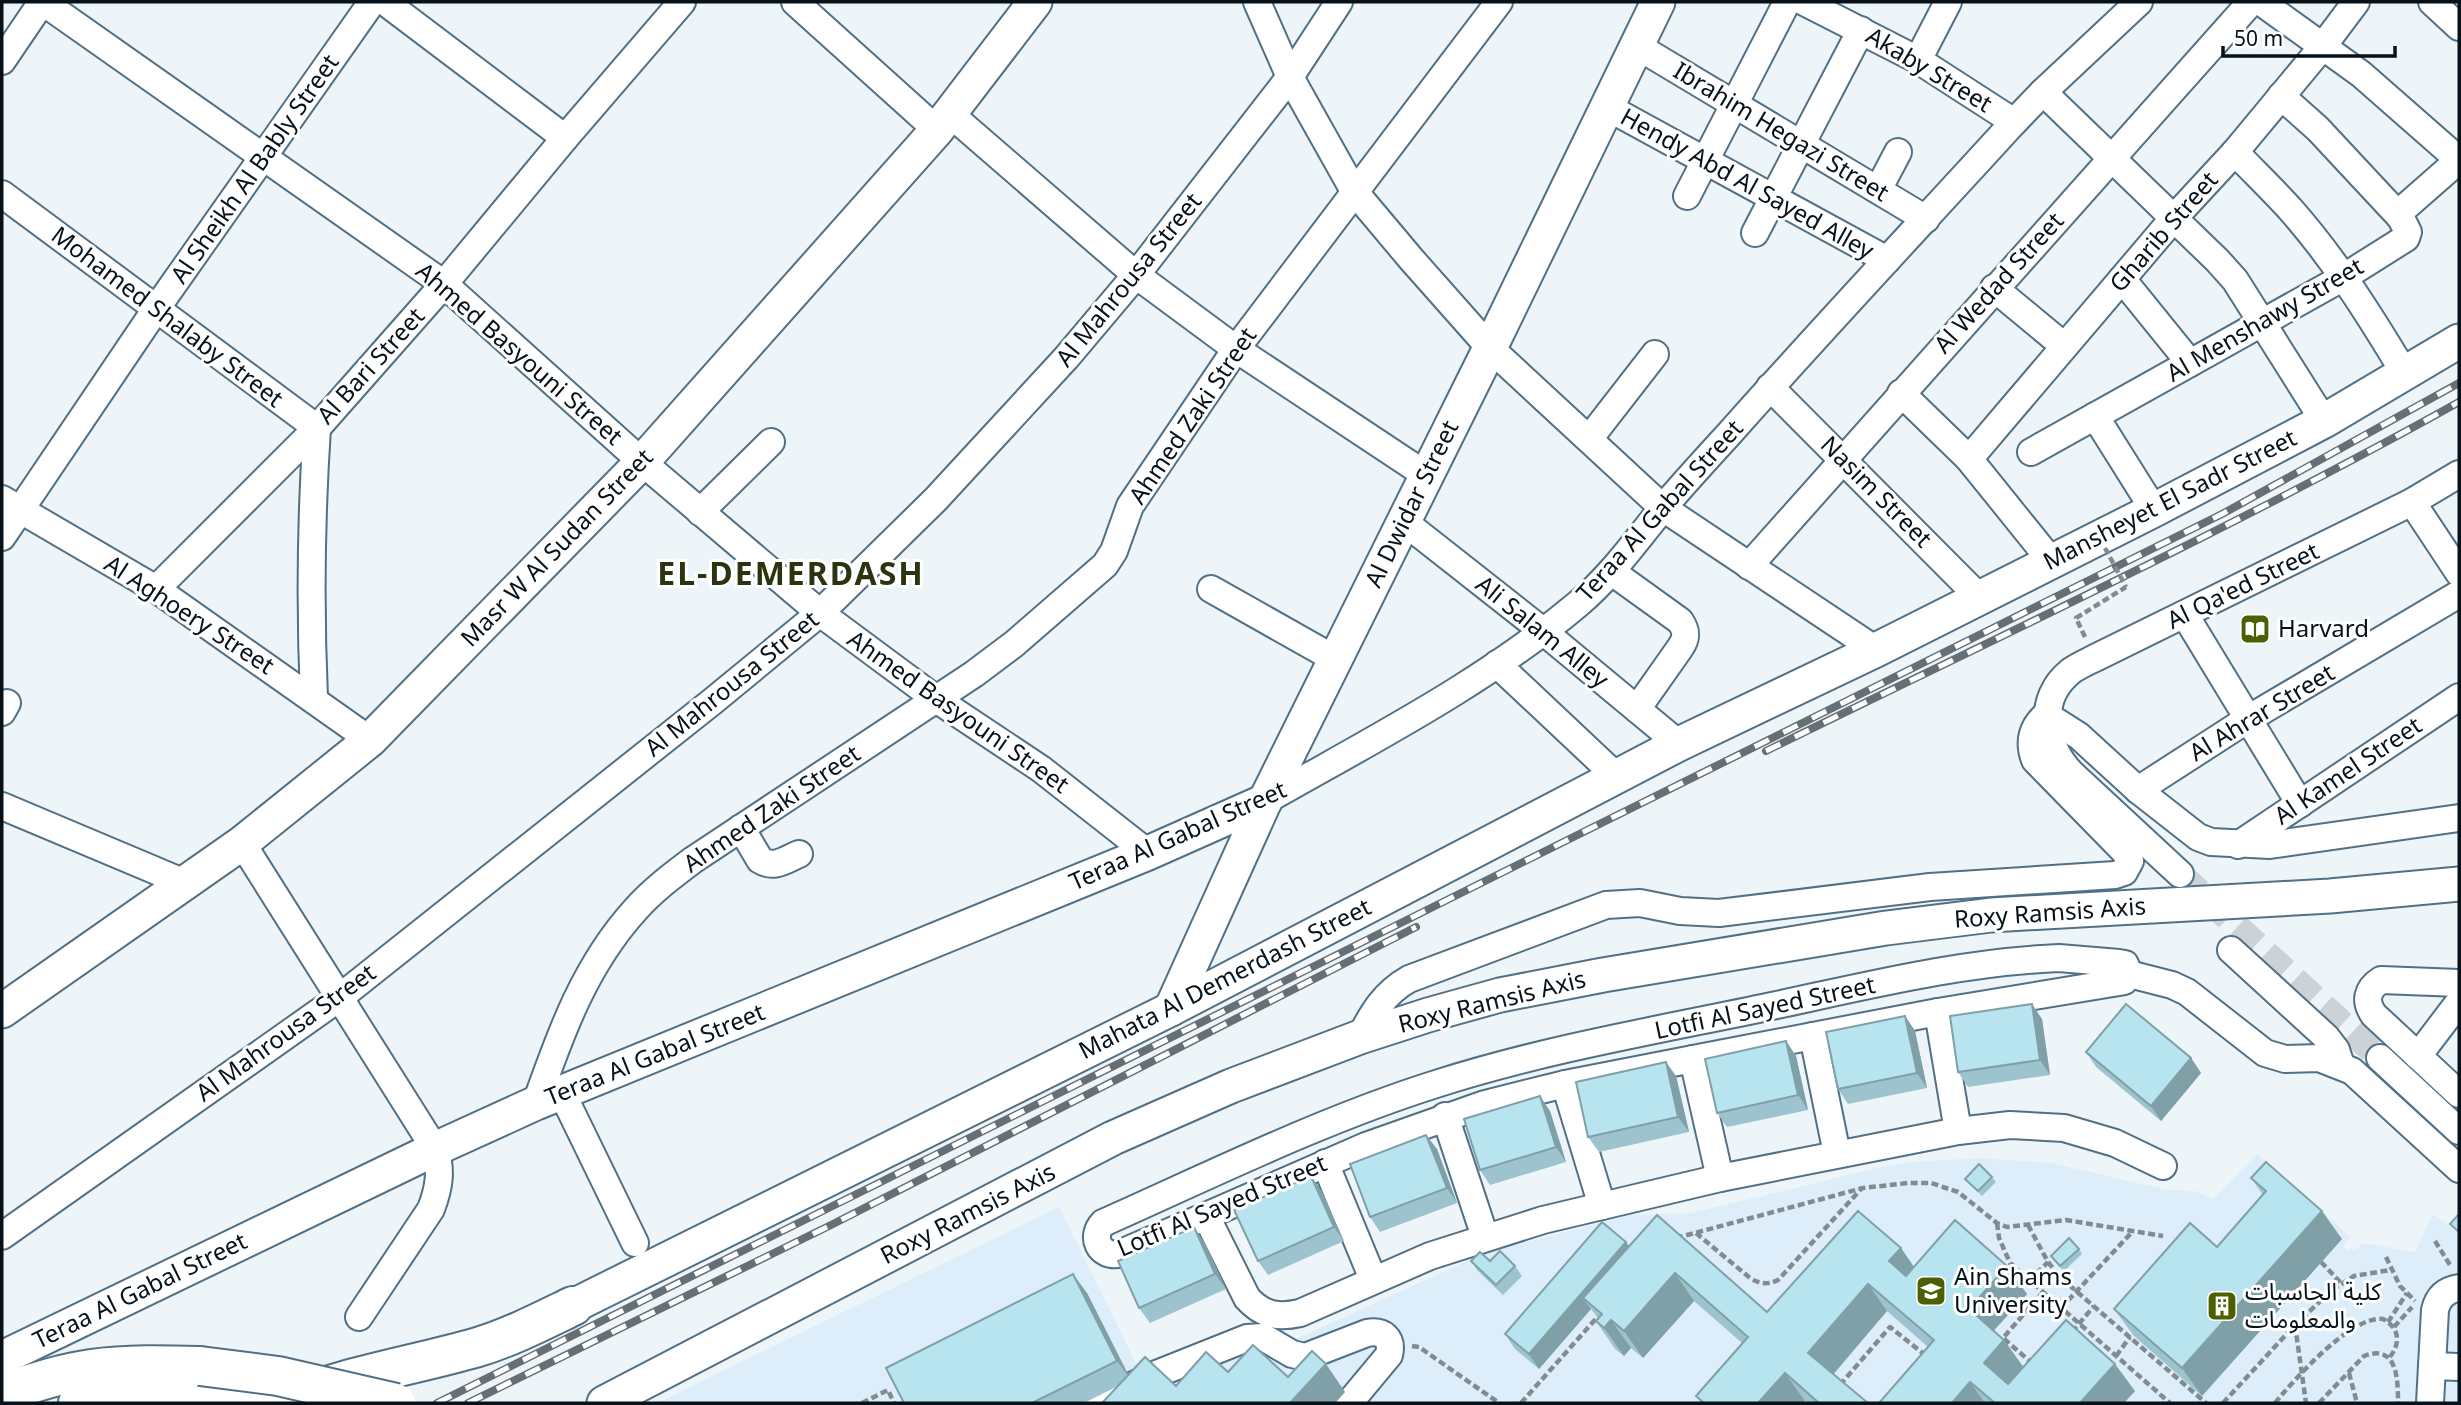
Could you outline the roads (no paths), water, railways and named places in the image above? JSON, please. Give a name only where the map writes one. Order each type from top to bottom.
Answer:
[{"type":"highway","points":[[280,1403],[338,1383],[480,1346],[573,1307]]},
{"type":"highway","points":[[2,1393],[89,1369],[143,1365],[200,1366],[278,1376],[396,1403]]},
{"type":"highway","points":[[78,1403],[143,1396],[194,1396],[247,1403]]},
{"type":"main road","name":"Masr W Al Sudan Street","points":[[2,1011],[242,843],[370,740],[642,462],[943,122],[1035,2]]},
{"type":"main road","name":"Al Dwidar Street","points":[[1171,1009],[1265,801],[1658,2]]},
{"type":"main road","name":"Mansheyet El Sadr Street","points":[[1876,650],[2324,421],[2459,341]]},
{"type":"main road","name":"Mahata Al Demerdash Street","points":[[573,1307],[1171,1009],[1679,744],[1876,650]]},
{"type":"main road","name":"Teraa Al Gabal Street","points":[[2,1358],[435,1149],[549,1098],[1148,853],[1265,801]]},
{"type":"main road","name":"Roxy Ramsis Axis","points":[[604,1403],[1113,1138],[1231,1086],[1360,1037],[1428,1015],[1500,995],[1603,975],[1886,928],[2004,914],[2330,896],[2459,884]]},
{"type":"street","points":[[2,61],[42,2]]},
{"type":"street","name":"Ahmed Basyouni Street","points":[[42,2],[264,155],[444,284],[642,462],[820,613],[936,699],[1041,769],[1148,853]]},
{"type":"street","name":"Al Sheikh Al Bably Street","points":[[2,537],[10,504],[156,310],[372,2]]},
{"type":"street","points":[[385,2],[565,138]]},
{"type":"street","name":"Al Bari Street","points":[[156,589],[317,428],[444,284],[682,2]]},
{"type":"street","points":[[795,2],[1136,275],[1236,349],[1426,475]]},
{"type":"street","points":[[1257,2],[1290,77],[1354,191],[1490,348],[1663,508],[1876,650]]},
{"type":"street","name":"Al Mahrousa Street","points":[[2,1236],[339,998],[820,613],[936,499],[1066,358],[1136,275],[1290,77],[1339,2]]},
{"type":"street","name":"Ahmed Zaki Street","points":[[549,1098],[566,1018],[597,960],[638,907],[663,884],[741,828],[1014,644],[1105,565],[1114,551],[1130,506],[1236,349],[1499,2]]},
{"type":"street","points":[[1687,196],[1787,2]]},
{"type":"street","name":"Akaby Street","points":[[1804,2],[1835,8],[1861,30],[1918,60],[2014,122]]},
{"type":"street","points":[[1918,60],[1948,2]]},
{"type":"street","name":"Al Wedad Street","points":[[1749,566],[2110,157],[2251,2]]},
{"type":"street","points":[[2261,2],[2361,74],[2459,160]]},
{"type":"street","name":"Gharib Street","points":[[1969,459],[2173,219],[2235,152],[2356,2]]},
{"type":"street","points":[[2432,2],[2459,27]]},
{"type":"street","name":"Teraa Al Gabal Street","points":[[1265,801],[1412,717],[1497,664],[1544,632],[1612,572],[1663,508],[1770,387],[2014,122],[2134,3]]},
{"type":"street","points":[[1755,233],[1861,30]]},
{"type":"street","name":"Ibrahim Hegazi Street","points":[[1637,46],[1926,219]]},
{"type":"street","points":[[2043,92],[2235,280],[2324,421]]},
{"type":"street","points":[[2281,96],[2318,129],[2401,218]]},
{"type":"street","name":"Hendy Abd Al Sayed Alley","points":[[1607,107],[1887,260]]},
{"type":"street","points":[[1878,190],[1898,152]]},
{"type":"street","points":[[2235,152],[2291,210],[2344,277],[2404,374]]},
{"type":"street","name":"Al Menshawy Street","points":[[2031,452],[2344,277],[2406,238],[2408,232],[2401,218],[2404,207],[2459,160]]},
{"type":"street","name":"Mohamed Shalaby Street","points":[[2,194],[317,428]]},
{"type":"street","points":[[2122,279],[2190,363]]},
{"type":"street","points":[[1994,288],[2064,346]]},
{"type":"street","points":[[1589,439],[1655,354]]},
{"type":"street","name":"Nasim Street","points":[[1770,387],[1980,598]]},
{"type":"street","points":[[1901,393],[1969,459],[2052,562]]},
{"type":"street","points":[[2095,416],[2154,510]]},
{"type":"street","points":[[314,698],[310,608],[311,518],[317,428]]},
{"type":"street","points":[[700,512],[771,442]]},
{"type":"street","name":"Al Qa'ed Street","points":[[1360,1037],[1376,1007],[1409,979],[1606,905],[1640,903],[1680,911],[1719,913],[1930,887],[2115,875],[2124,872],[2129,865],[2128,856],[2035,760],[2032,752],[2032,736],[2039,721],[2046,715],[2054,692],[2070,672],[2412,502],[2459,474]]},
{"type":"street","points":[[2412,502],[2459,573]]},
{"type":"street","name":"Al Aghoery Street","points":[[10,504],[156,589],[370,740]]},
{"type":"street","name":"Ali Salam Alley","points":[[1403,521],[1544,632],[1679,744]]},
{"type":"street","points":[[1612,572],[1680,621],[1686,629],[1686,640],[1637,709]]},
{"type":"street","points":[[1211,589],[1335,659]]},
{"type":"street","name":"Al Ahrar Street","points":[[2138,790],[2248,719],[2459,594]]},
{"type":"street","points":[[2185,615],[2300,804]]},
{"type":"street","points":[[1497,664],[1616,776]]},
{"type":"street","name":"Al Kamel Street","points":[[2238,845],[2459,697]]},
{"type":"street","points":[[2046,715],[2079,736],[2138,790],[2198,837],[2211,842],[2270,845],[2459,818]]},
{"type":"street","points":[[2046,715],[2051,743],[2063,764],[2180,874]]},
{"type":"street","points":[[2,806],[185,883]]},
{"type":"street","points":[[741,828],[760,860],[765,863],[777,864],[799,854]]},
{"type":"street","points":[[242,843],[435,1149],[440,1165],[431,1209],[359,1317]]},
{"type":"street","points":[[2231,950],[2326,1037],[2336,1049],[2341,1065]]},
{"type":"street","name":"Lotfi Al Sayed Street","points":[[2034,959],[2084,959],[2125,964],[2129,974],[2124,981],[2119,982],[1938,1012],[1565,1084],[1446,1116],[1325,1163],[1119,1254],[1103,1251],[1097,1242],[1097,1231],[1104,1223],[1287,1142],[1394,1098],[1515,1061],[1965,966],[2034,959]]},
{"type":"street","name":"Lotfi Al Sayed Street","points":[[2129,974],[2172,985],[2187,992],[2265,1053],[2285,1059],[2319,1058],[2341,1065],[2361,1078],[2459,1169]]},
{"type":"street","points":[[2459,983],[2381,981],[2369,991],[2369,1007],[2374,1015],[2459,1094]]},
{"type":"street","points":[[2418,1056],[2459,1002]]},
{"type":"street","points":[[1938,1012],[1958,1131]]},
{"type":"street","points":[[1813,1036],[1837,1154]]},
{"type":"street","points":[[2380,1058],[2459,1131]]},
{"type":"street","points":[[1693,1059],[1720,1178]]},
{"type":"street","points":[[1565,1084],[1602,1206]]},
{"type":"street","points":[[549,1098],[635,1244]]},
{"type":"street","points":[[1446,1116],[1485,1237]]},
{"type":"street","points":[[1206,1216],[1247,1298],[1257,1309],[1270,1315],[1285,1316],[1300,1313],[1373,1279],[1485,1237],[1720,1178],[1958,1131],[2011,1125],[2064,1128],[2115,1143],[2163,1166]]},
{"type":"street","points":[[1325,1163],[1373,1279]]},
{"type":"street","points":[[2430,1403],[2432,1366],[2426,1306],[2447,1291],[2456,1279]]},
{"type":"street","points":[[1098,1403],[1174,1366],[1255,1336],[1269,1339],[1298,1357],[1311,1355],[1367,1333],[1376,1331],[1383,1334],[1389,1339],[1389,1355],[1349,1403]]},
{"type":"street","points":[[2432,1366],[2459,1367]]},
{"type":"tunnel","points":[[2180,874],[2380,1058]]},
{"type":"railway","points":[[437,1403],[2224,513],[2459,383]]},
{"type":"railway","points":[[1766,751],[2202,538],[2459,402]]},
{"type":"railway","points":[[468,1403],[831,1225],[1416,927]]},
{"type":"place","name":"Harvard","points":[[2255,629]]},
{"type":"place","name":"Ain Shams University","points":[[1931,1291]]},
{"type":"place","name":"كلية الحاسبات والمعلومات","points":[[2222,1306]]},
{"type":"district","name":"EL-DEMERDASH","points":[[791,574]]}]
